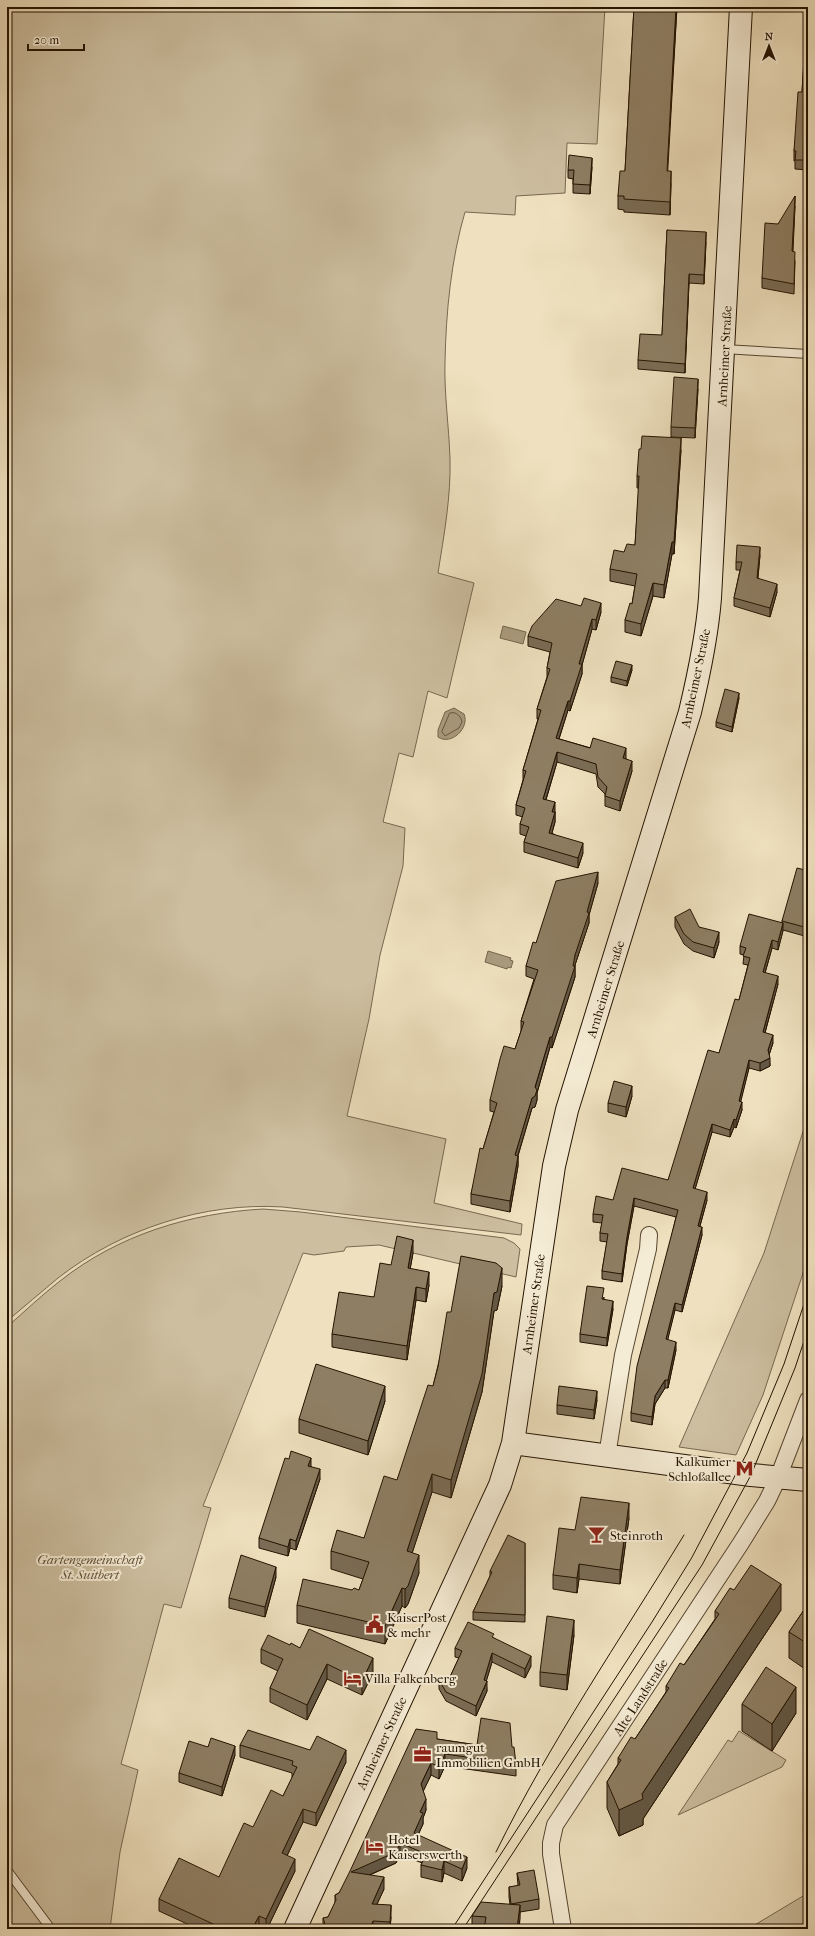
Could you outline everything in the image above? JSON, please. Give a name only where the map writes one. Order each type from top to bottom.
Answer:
[{"type":"main road","name":"Arnheimer Straße","points":[[295,1929],[500,1485],[514,1443],[554,1166],[567,1110],[690,712],[700,670],[709,606],[724,349],[741,7]]},
{"type":"main road","points":[[514,1443],[778,1478],[808,1480]]},
{"type":"street","points":[[607,1456],[623,1356],[648,1249],[649,1235]]},
{"type":"street","name":"Alte Landstraße","points":[[563,1929],[551,1854],[551,1843],[556,1825],[767,1501],[804,1426],[808,1400]]},
{"type":"lane","points":[[724,349],[808,354]]},
{"type":"lane","points":[[7,1870],[51,1929]]},
{"type":"green space","points":[[7,7],[605,7],[597,144],[567,143],[565,193],[516,196],[515,215],[465,212],[460,230],[450,286],[447,324],[445,374],[450,473],[447,516],[438,573],[474,583],[447,698],[428,691],[413,757],[399,753],[383,822],[405,828],[403,866],[380,955],[369,1019],[347,1116],[446,1139],[434,1203],[522,1224],[521,1235],[283,1207],[223,1209],[194,1214],[164,1222],[109,1246],[58,1278],[7,1321]]},
{"type":"green space","points":[[808,1116],[808,1258],[763,1395],[736,1455],[679,1447],[764,1253]]},
{"type":"green space","name":"Gartengemeinschaft St. Suitbert","points":[[263,1209],[301,1212],[504,1238],[514,1243],[520,1249],[516,1277],[379,1245],[346,1247],[344,1251],[314,1255],[303,1253],[203,1506],[211,1508],[181,1608],[164,1604],[121,1764],[138,1770],[120,1852],[110,1929],[7,1929],[7,1871],[20,1884],[7,1866],[7,1327],[53,1286],[82,1265],[130,1239],[182,1221],[236,1211]]},
{"type":"green space","points":[[739,1731],[786,1760],[782,1767],[678,1815],[728,1740],[732,1742]]},
{"type":"green space","points":[[808,1893],[808,1929],[748,1929]]},
{"type":"water","points":[[503,626],[526,632],[523,644],[500,638]]},
{"type":"water","points":[[454,708],[464,714],[465,719],[462,730],[454,737],[448,739],[438,737],[438,730],[445,712]]},
{"type":"water","points":[[488,951],[511,958],[510,960],[513,961],[511,968],[508,967],[507,969],[485,962]]},
{"type":"building","points":[[634,7],[676,7],[667,171],[671,171],[670,202],[624,199],[624,196],[618,196],[620,171],[625,171]]},
{"type":"building","points":[[807,7],[808,160],[795,160],[796,151],[794,151],[798,92],[802,92]]},
{"type":"building","points":[[569,155],[592,158],[590,185],[573,184],[574,170],[568,170]]},
{"type":"building","points":[[795,196],[792,251],[795,252],[794,284],[762,278],[765,223],[778,224]]},
{"type":"building","points":[[667,230],[706,232],[704,275],[689,274],[685,364],[638,360],[640,334],[662,335]]},
{"type":"building","points":[[674,377],[698,379],[695,428],[671,427]]},
{"type":"building","points":[[642,436],[681,438],[674,542],[672,542],[664,585],[653,583],[641,624],[625,620],[630,603],[632,604],[637,574],[610,569],[614,550],[624,552],[627,544],[635,545],[639,476],[637,476],[639,449],[641,449]]},
{"type":"building","points":[[737,545],[760,547],[757,578],[777,584],[770,608],[734,598],[742,562],[736,562]]},
{"type":"building","points":[[584,598],[601,603],[596,620],[592,619],[579,664],[582,664],[556,738],[590,748],[593,738],[626,748],[623,758],[632,761],[620,801],[605,796],[607,787],[598,777],[596,764],[557,752],[543,799],[555,802],[552,812],[555,812],[549,833],[583,843],[578,858],[524,842],[529,827],[520,824],[525,808],[516,805],[526,771],[523,770],[541,710],[537,709],[550,669],[547,668],[552,643],[528,636],[532,626],[556,599],[581,606]]},
{"type":"building","points":[[616,661],[632,665],[627,681],[611,677]]},
{"type":"building","points":[[725,689],[739,693],[732,727],[716,722]]},
{"type":"building","points":[[808,860],[808,928],[782,921],[797,868],[805,870]]},
{"type":"building","points":[[598,872],[587,912],[589,913],[575,955],[573,966],[575,966],[552,1037],[550,1037],[535,1087],[537,1090],[535,1096],[532,1098],[515,1155],[518,1156],[510,1201],[471,1194],[480,1148],[483,1149],[497,1103],[490,1100],[500,1059],[504,1046],[515,1049],[524,1022],[521,1021],[538,970],[526,966],[533,942],[536,943],[556,881]]},
{"type":"building","points":[[690,909],[699,927],[719,932],[714,948],[693,942],[684,934],[675,917]]},
{"type":"building","points":[[749,914],[783,923],[778,942],[772,940],[763,972],[778,976],[763,1032],[773,1035],[768,1050],[770,1058],[760,1063],[749,1060],[739,1101],[742,1102],[736,1120],[734,1119],[730,1130],[712,1124],[693,1188],[707,1192],[698,1226],[702,1227],[682,1305],[675,1303],[666,1339],[676,1342],[668,1380],[665,1380],[655,1396],[652,1417],[631,1413],[637,1366],[678,1210],[634,1198],[622,1274],[602,1271],[608,1234],[600,1233],[603,1215],[593,1214],[596,1196],[613,1200],[622,1168],[668,1180],[708,1050],[719,1053],[735,999],[739,1000],[750,958],[743,956],[746,948],[740,946]]},
{"type":"building","points":[[614,1081],[632,1086],[626,1107],[608,1103]]},
{"type":"building","points":[[397,1236],[413,1240],[408,1268],[429,1272],[426,1289],[416,1287],[407,1346],[332,1334],[339,1292],[374,1297],[380,1263],[391,1265]]},
{"type":"building","points":[[461,1256],[496,1263],[502,1268],[497,1292],[494,1293],[482,1374],[451,1480],[432,1474],[407,1551],[419,1555],[408,1586],[405,1589],[402,1588],[385,1626],[297,1605],[303,1579],[352,1590],[354,1588],[359,1590],[369,1562],[331,1551],[337,1530],[364,1538],[384,1476],[397,1480],[428,1385],[433,1386],[438,1367],[447,1312],[451,1312]]},
{"type":"building","points":[[587,1286],[604,1288],[602,1299],[613,1301],[607,1338],[580,1334]]},
{"type":"building","points":[[316,1364],[385,1386],[368,1441],[299,1419]]},
{"type":"building","points":[[559,1386],[597,1391],[594,1410],[557,1405]]},
{"type":"building","points":[[291,1451],[311,1458],[308,1466],[320,1469],[296,1541],[290,1539],[288,1547],[259,1538],[285,1458],[289,1459]]},
{"type":"building","points":[[581,1497],[629,1503],[620,1570],[579,1564],[577,1578],[553,1575],[559,1528],[575,1530]]},
{"type":"building","points":[[508,1535],[525,1543],[525,1615],[473,1612],[492,1572],[490,1571]]},
{"type":"building","points":[[241,1555],[276,1567],[265,1607],[229,1598]]},
{"type":"building","points":[[751,1565],[781,1584],[642,1794],[643,1799],[619,1810],[607,1782],[621,1760],[618,1758],[631,1737],[635,1739],[669,1688],[666,1686],[680,1663],[684,1665],[719,1614],[715,1611],[730,1588],[734,1590]]},
{"type":"building","points":[[808,1604],[808,1644],[789,1632]]},
{"type":"building","points":[[547,1616],[574,1620],[567,1675],[540,1672]]},
{"type":"building","points":[[468,1622],[494,1634],[492,1637],[531,1656],[525,1669],[492,1653],[484,1680],[487,1681],[476,1706],[446,1692],[439,1680],[449,1679],[462,1651],[455,1648]]},
{"type":"building","points":[[309,1629],[373,1658],[362,1681],[327,1664],[307,1705],[270,1688],[283,1659],[261,1649],[268,1635],[290,1645],[291,1643],[300,1648]]},
{"type":"building","points":[[766,1667],[796,1687],[772,1724],[742,1704]]},
{"type":"building","points":[[481,1718],[510,1723],[512,1747],[514,1747],[516,1764],[445,1754],[439,1767],[431,1763],[421,1784],[426,1799],[420,1812],[423,1813],[414,1833],[467,1857],[462,1869],[444,1861],[442,1870],[421,1865],[426,1854],[400,1843],[396,1852],[351,1872],[384,1877],[372,1904],[391,1905],[390,1922],[373,1921],[370,1929],[322,1929],[325,1924],[323,1918],[328,1917],[336,1900],[335,1895],[339,1893],[350,1871],[416,1729],[437,1732],[437,1739],[477,1745]]},
{"type":"building","points":[[248,1730],[310,1750],[317,1736],[346,1750],[316,1813],[303,1809],[282,1853],[295,1859],[266,1919],[259,1916],[252,1929],[224,1929],[159,1899],[179,1858],[219,1877],[244,1823],[253,1827],[271,1790],[283,1796],[297,1767],[292,1765],[293,1761],[240,1745]]},
{"type":"building","points":[[211,1738],[235,1746],[222,1787],[179,1773],[189,1741],[208,1747]]},
{"type":"building","points":[[534,1870],[539,1899],[511,1904],[509,1887],[520,1885],[517,1873]]},
{"type":"building","points":[[481,1902],[520,1905],[517,1929],[484,1929],[486,1917],[472,1916]]},
{"type":"tram line","points":[[452,1929],[652,1622],[691,1559],[747,1453],[784,1364],[808,1292]]},
{"type":"tram line","points":[[463,1929],[702,1565],[751,1475],[795,1368],[808,1329]]},
{"type":"tram line","points":[[496,1852],[562,1731],[684,1535]]},
{"type":"place","name":"Kalkumer Schloßallee","points":[[744,1468]]},
{"type":"place","name":"Steinroth","points":[[597,1535]]},
{"type":"place","name":"KaiserPost & mehr","points":[[374,1624]]},
{"type":"place","name":"Villa Falkenberg","points":[[352,1678]]},
{"type":"place","name":"raumgut Immobilien GmbH","points":[[423,1754]]},
{"type":"place","name":"Hotel Kaiserswerth","points":[[375,1846]]}]
